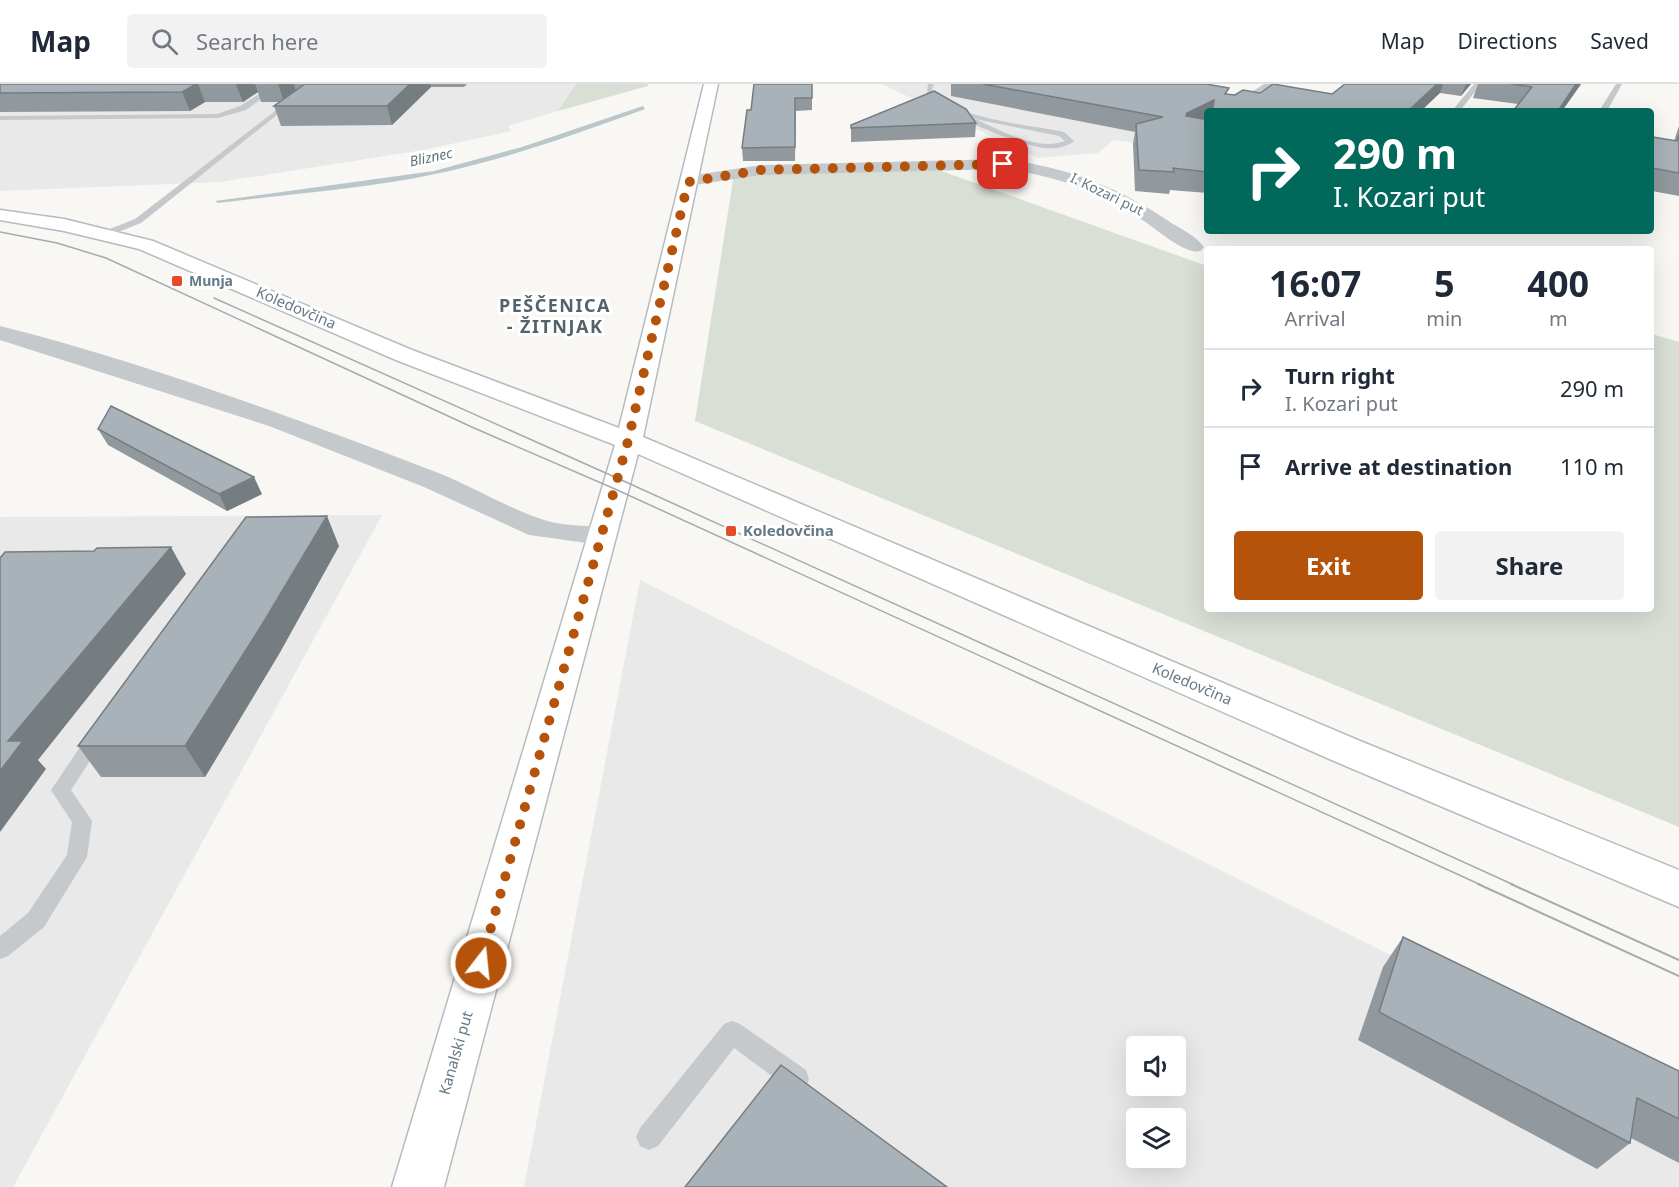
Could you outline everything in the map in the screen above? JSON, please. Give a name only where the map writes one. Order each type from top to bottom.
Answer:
[{"type":"street","name":"Kanalski put","points":[[418,1187],[628,441],[688,182],[714,84]]},
{"type":"street","name":"I. Kozari put","points":[[688,182],[761,170],[1003,164],[1028,166],[1077,177],[1103,189],[1146,212],[1194,247]]},
{"type":"street","name":"Koledovčina","points":[[0,215],[105,234],[146,245],[404,355],[628,441],[1336,746],[1679,889]]},
{"type":"street","points":[[0,333],[123,370],[278,421],[434,481],[539,529],[601,536]]},
{"type":"lane","points":[[931,84],[929,89],[931,97],[958,113],[1032,145],[1058,146],[1070,141],[1061,134],[958,113]]},
{"type":"lane","points":[[1231,108],[1269,84]]},
{"type":"lane","points":[[1458,108],[1478,84]]},
{"type":"lane","points":[[1605,108],[1619,84]]},
{"type":"lane","points":[[0,118],[218,116],[243,108],[278,88]]},
{"type":"lane","points":[[105,234],[138,221],[298,96]]},
{"type":"lane","points":[[0,949],[36,920],[77,856],[82,821],[61,790],[106,723]]},
{"type":"lane","points":[[649,1137],[732,1032],[820,1096]]},
{"type":"shaded area","points":[[0,84],[576,84],[558,111],[508,126],[512,131],[423,150],[220,182],[0,191]]},
{"type":"shaded area","points":[[576,84],[648,84],[648,86],[558,111]]},
{"type":"shaded area","points":[[882,84],[1210,84],[1197,92],[1206,108],[1204,108],[1204,114],[1158,146],[1114,140],[1098,153],[1037,158]]},
{"type":"shaded area","points":[[936,169],[1204,265],[1204,612],[1654,612],[1654,335],[1679,342],[1679,827],[695,421],[734,174]]},
{"type":"shaded area","points":[[382,515],[13,1187],[0,1187],[0,517]]},
{"type":"shaded area","points":[[640,580],[1679,1099],[1679,1187],[524,1187]]},
{"type":"building","points":[[0,84],[196,84],[182,92],[0,93]]},
{"type":"building","points":[[305,84],[410,84],[387,106],[274,106]]},
{"type":"building","points":[[754,84],[812,84],[812,98],[795,98],[795,147],[742,148],[747,110],[751,110]]},
{"type":"building","points":[[983,84],[1206,84],[1229,88],[1225,94],[1235,95],[1243,90],[1260,93],[1273,84],[1332,94],[1345,84],[1437,84],[1411,108],[1213,108],[1214,100],[1187,113],[1186,116],[1204,119],[1204,172],[1173,168],[1174,172],[1139,170],[1136,124],[1163,117]]},
{"type":"building","points":[[1511,84],[1576,84],[1560,108],[1515,108],[1532,87]]},
{"type":"building","points":[[934,91],[966,109],[976,123],[851,128],[851,125]]},
{"type":"building","points":[[1679,135],[1679,173],[1654,168],[1654,137],[1677,141]]},
{"type":"building","points":[[111,406],[254,477],[219,494],[98,429]]},
{"type":"building","points":[[327,516],[185,746],[78,746],[246,517]]},
{"type":"building","points":[[171,547],[8,741],[23,741],[0,771],[0,558],[5,552]]},
{"type":"building","points":[[1403,937],[1679,1071],[1679,1119],[1637,1098],[1630,1143],[1379,1012]]},
{"type":"building","points":[[781,1065],[947,1187],[685,1187]]},
{"type":"waterway","name":"Bliznec","points":[[218,201],[403,178],[464,166],[524,149],[643,108]]},
{"type":"tram line","points":[[0,232],[57,243],[106,258],[474,428],[615,489],[1481,885]]},
{"type":"tram line","points":[[214,298],[1514,885]]},
{"type":"tram line","points":[[1478,884],[1679,976]]},
{"type":"tram line","points":[[1511,884],[1679,960]]},
{"type":"place","name":"Munja","points":[[177,281]]},
{"type":"place","name":"Koledovčina","points":[[731,531]]},
{"type":"district","name":"PEŠČENICA - ŽITNJAK","points":[[555,316]]},
{"type":"route","points":[[481,963],[628,441],[688,182],[761,170],[1003,164]]}]
